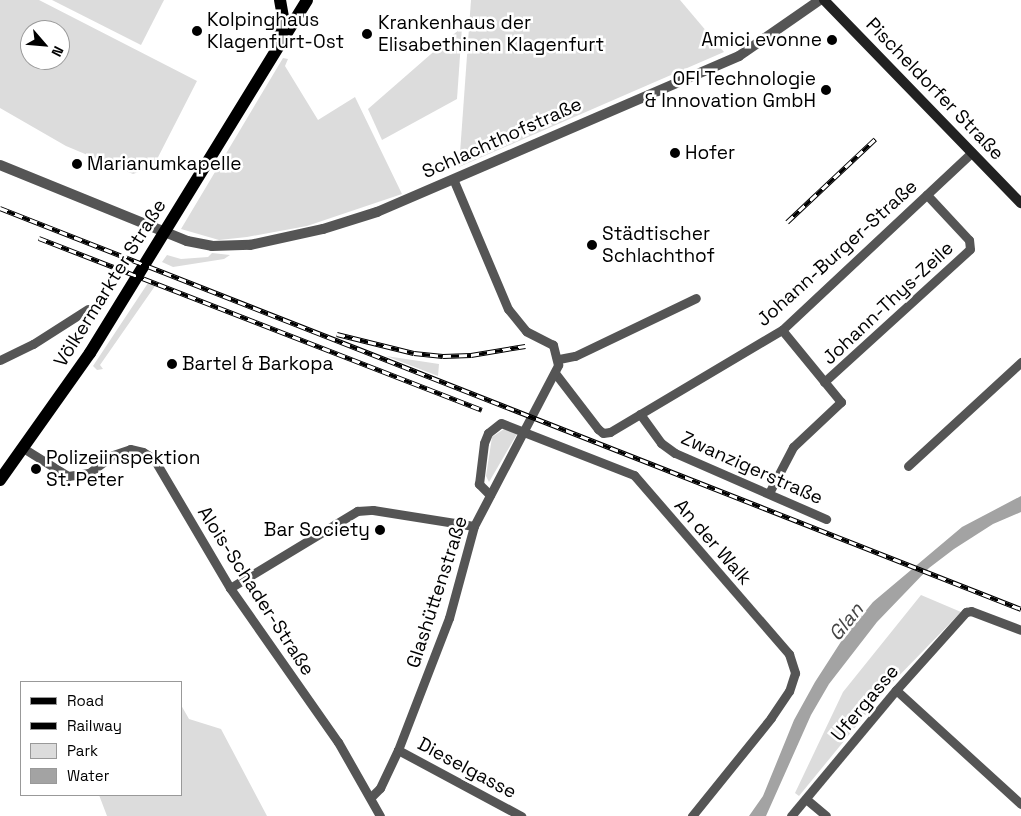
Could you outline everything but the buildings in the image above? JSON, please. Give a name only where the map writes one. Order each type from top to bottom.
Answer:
[{"type":"main road","points":[[273,53],[283,17],[280,0]]},
{"type":"main road","name":"Völkermarkter Straße","points":[[0,480],[95,345],[307,0]]},
{"type":"main road","name":"Pischeldorfer Straße","points":[[822,0],[1019,197]]},
{"type":"street","name":"Schlachthofstraße","points":[[0,165],[178,237],[212,246],[250,245],[350,222],[453,180],[739,56],[822,0]]},
{"type":"street","name":"Johann-Burger-Straße","points":[[640,414],[782,330],[972,152]]},
{"type":"street","points":[[453,180],[508,309],[526,331],[553,345],[559,359],[555,373],[603,433],[610,432],[640,414]]},
{"type":"street","name":"Johann-Thys-Zeile","points":[[782,330],[824,382],[970,249],[969,240],[927,195]]},
{"type":"street","points":[[559,359],[575,356],[696,298]]},
{"type":"street","points":[[0,360],[33,344],[88,309]]},
{"type":"street","points":[[908,466],[1021,362]]},
{"type":"street","name":"Glashüttenstraße","points":[[371,797],[380,788],[398,750],[449,618],[474,526],[555,373]]},
{"type":"street","points":[[769,493],[793,447],[841,402],[824,382]]},
{"type":"street","name":"Zwanzigerstraße","points":[[640,414],[661,443],[675,453],[826,519]]},
{"type":"street","name":"An der Walk","points":[[490,495],[479,484],[488,433],[501,423],[518,427],[634,475],[789,654],[795,673],[789,691],[771,718],[692,816]]},
{"type":"street","name":"Alois-Schader-Straße","points":[[23,448],[60,472],[77,477],[113,455],[130,449],[143,452],[154,459],[230,588],[338,742],[371,797],[380,816]]},
{"type":"street","points":[[230,588],[357,511],[373,510],[474,526]]},
{"type":"street","name":"Ufergasse","points":[[791,816],[896,690],[966,612],[972,610],[1021,630]]},
{"type":"street","points":[[896,690],[1021,804]]},
{"type":"street","name":"Dieselgasse","points":[[398,750],[521,816]]},
{"type":"street","points":[[806,799],[826,816]]},
{"type":"green space","points":[[0,0],[39,0],[197,81],[153,167],[133,174],[66,146],[0,108]]},
{"type":"green space","points":[[52,0],[164,0],[141,45]]},
{"type":"green space","points":[[471,0],[680,0],[724,52],[459,167]]},
{"type":"green space","points":[[462,27],[457,99],[382,140],[368,109]]},
{"type":"green space","points":[[283,58],[288,59],[285,66],[318,120],[355,97],[402,194],[307,226],[247,237],[219,240],[181,229]]},
{"type":"green space","points":[[212,253],[230,255],[224,259],[173,267],[162,262],[167,255],[181,259],[208,257]]},
{"type":"green space","points":[[148,283],[155,286],[100,365],[103,369],[97,370],[93,366]]},
{"type":"green space","points":[[386,356],[439,364],[438,376]]},
{"type":"green space","points":[[504,429],[517,434],[489,482],[486,476],[492,437]]},
{"type":"green space","points":[[921,595],[961,612],[889,686],[799,796],[795,793],[843,692]]},
{"type":"green space","points":[[182,707],[189,719],[221,729],[267,816],[107,816],[99,796],[182,796]]},
{"type":"water","points":[[1021,496],[1021,512],[993,524],[929,568],[877,622],[829,684],[811,715],[766,816],[749,816],[763,796],[794,720],[815,682],[844,637],[873,602],[962,527]]},
{"type":"railway","points":[[787,222],[875,139]]},
{"type":"railway","points":[[0,208],[1021,609]]},
{"type":"railway","points":[[39,238],[482,410]]},
{"type":"railway","points":[[337,334],[414,353],[443,356],[471,355],[525,346]]},
{"type":"place","name":"Kolpinghaus Klagenfurt-Ost","points":[[197,31]]},
{"type":"place","name":"Krankenhaus der Elisabethinen Klagenfurt","points":[[367,34]]},
{"type":"place","name":"Amici evonne","points":[[832,40]]},
{"type":"place","name":"OFI Technologie & Innovation GmbH","points":[[826,90]]},
{"type":"place","name":"Hofer","points":[[675,153]]},
{"type":"place","name":"Marianumkapelle","points":[[77,164]]},
{"type":"place","name":"Städtischer Schlachthof","points":[[592,245]]},
{"type":"place","name":"Bartel & Barkopa","points":[[172,364]]},
{"type":"place","name":"Polizeiinspektion St. Peter","points":[[36,469]]},
{"type":"place","name":"Bar Society","points":[[380,530]]},
{"type":"water label","name":"Glan","points":[[846,622]]}]
